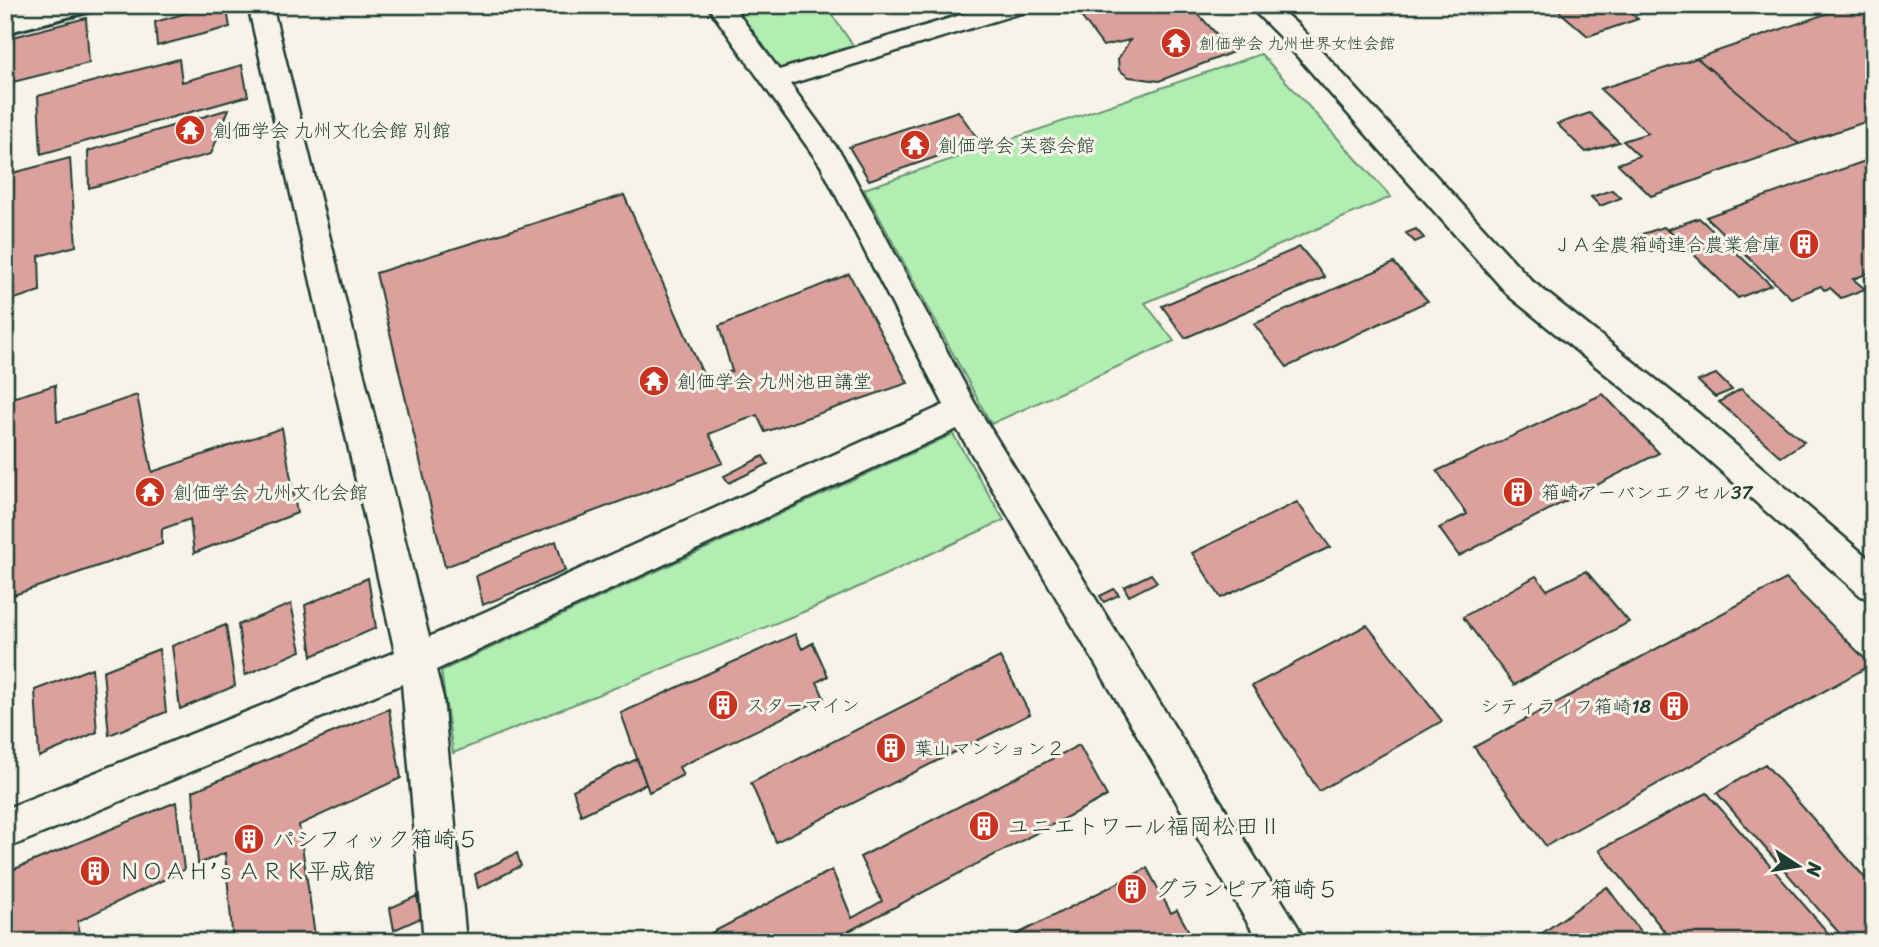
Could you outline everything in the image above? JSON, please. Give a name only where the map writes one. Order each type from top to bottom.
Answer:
[{"type":"street","points":[[5,24],[81,5]]},
{"type":"street","points":[[260,5],[424,698],[445,942]]},
{"type":"street","points":[[719,5],[832,162],[963,411],[1283,942]]},
{"type":"street","points":[[774,80],[1021,5]]},
{"type":"street","points":[[1260,5],[1290,32],[1521,289],[1687,422],[1874,585]]},
{"type":"street","points":[[5,829],[416,661],[963,411]]},
{"type":"green space","points":[[731,5],[825,5],[855,48],[779,70]]},
{"type":"green space","points":[[1261,54],[1391,197],[1145,303],[1174,341],[991,424],[864,189]]},
{"type":"green space","points":[[953,434],[1004,520],[813,608],[453,753],[441,671]]},
{"type":"building","points":[[214,5],[226,5],[230,27],[157,46],[155,22]]},
{"type":"building","name":"創価学会 九州世界女性会館","points":[[1113,5],[1190,5],[1233,52],[1159,81],[1129,77],[1119,70],[1118,59],[1130,40],[1103,46],[1080,15]]},
{"type":"building","points":[[1552,5],[1623,5],[1638,19],[1588,36]]},
{"type":"building","points":[[1852,5],[1874,5],[1874,119],[1799,144],[1697,58]]},
{"type":"building","points":[[86,18],[89,63],[5,84],[5,39]]},
{"type":"building","points":[[1697,58],[1799,144],[1651,196],[1618,164],[1639,156],[1623,141],[1648,133],[1600,89]]},
{"type":"building","points":[[179,59],[182,82],[242,65],[248,96],[41,154],[38,96]]},
{"type":"building","name":"創価学会 九州文化会館 別館","points":[[229,109],[211,154],[89,188],[88,151]]},
{"type":"building","name":"創価学会 芙蓉会館","points":[[958,111],[980,142],[869,180],[849,147]]},
{"type":"building","points":[[1590,113],[1619,142],[1586,152],[1557,124]]},
{"type":"building","points":[[70,158],[76,246],[39,256],[40,291],[5,302],[5,175]]},
{"type":"building","name":"ＪＡ全農箱崎連合農業倉庫","points":[[1874,158],[1874,271],[1853,279],[1865,289],[1841,298],[1830,288],[1824,290],[1821,286],[1791,298],[1706,217]]},
{"type":"building","points":[[1612,190],[1621,198],[1600,206],[1591,197]]},
{"type":"building","name":"創価学会 九州池田講堂","points":[[624,195],[705,379],[732,371],[719,326],[849,274],[908,383],[765,432],[757,415],[709,434],[723,463],[445,567],[376,273]]},
{"type":"building","points":[[1699,218],[1771,285],[1738,298],[1668,229]]},
{"type":"building","points":[[1664,227],[1679,242],[1651,252],[1636,236]]},
{"type":"building","points":[[1416,229],[1424,238],[1415,242],[1406,233]]},
{"type":"building","points":[[1300,247],[1325,277],[1185,338],[1162,306]]},
{"type":"building","points":[[1394,263],[1428,301],[1287,367],[1254,324]]},
{"type":"building","points":[[1716,374],[1732,390],[1715,397],[1698,381]]},
{"type":"building","name":"創価学会 九州文化会館","points":[[55,385],[57,422],[137,395],[152,472],[282,428],[297,513],[194,553],[190,519],[162,529],[162,544],[5,598],[5,400]]},
{"type":"building","points":[[1741,389],[1804,442],[1781,457],[1719,402]]},
{"type":"building","name":"箱崎アーバンエクセル37","points":[[1603,394],[1659,453],[1459,556],[1439,528],[1467,514],[1437,471]]},
{"type":"building","points":[[763,456],[768,464],[729,483],[724,476]]},
{"type":"building","points":[[1297,502],[1330,547],[1221,598],[1192,553]]},
{"type":"building","points":[[556,541],[565,571],[483,605],[476,576]]},
{"type":"building","points":[[1586,571],[1629,622],[1514,685],[1463,617],[1536,576],[1547,590]]},
{"type":"building","points":[[1151,574],[1157,582],[1129,596],[1124,587]]},
{"type":"building","points":[[368,578],[376,628],[312,656],[305,605]]},
{"type":"building","name":"シティライフ箱崎18","points":[[1786,579],[1871,665],[1546,846],[1474,747]]},
{"type":"building","points":[[1114,589],[1119,595],[1104,602],[1100,596]]},
{"type":"building","points":[[291,604],[301,651],[245,675],[238,625]]},
{"type":"building","points":[[226,625],[235,686],[180,709],[172,646]]},
{"type":"building","points":[[1367,625],[1442,721],[1319,791],[1252,686]]},
{"type":"building","name":"スターマイン","points":[[795,634],[802,649],[813,643],[828,676],[817,682],[824,698],[679,767],[683,775],[649,792],[621,713]]},
{"type":"building","points":[[159,649],[166,712],[109,735],[103,671]]},
{"type":"building","name":"葉山マンション２","points":[[1000,657],[1030,714],[776,842],[751,783]]},
{"type":"building","points":[[92,668],[97,732],[39,757],[35,690]]},
{"type":"building","name":"パシフィック箱崎５","points":[[389,709],[401,778],[299,825],[316,942],[233,942],[225,853],[198,864],[193,791]]},
{"type":"building","name":"ユニエトワール福岡松田Ⅱ","points":[[1079,745],[1107,796],[828,942],[694,942],[832,870],[852,918],[882,901],[860,857]]},
{"type":"building","points":[[637,759],[646,784],[581,815],[573,790]]},
{"type":"building","points":[[1765,764],[1874,888],[1874,942],[1847,942],[1717,793]]},
{"type":"building","points":[[1707,793],[1836,942],[1673,942],[1599,850]]},
{"type":"building","name":"ＮＯＡＨ’ｓＡＲＫ平成館","points":[[176,802],[184,870],[78,921],[79,942],[5,942],[5,873]]},
{"type":"building","points":[[517,853],[521,866],[478,888],[475,874]]},
{"type":"building","name":"グランピア箱崎５","points":[[1147,868],[1171,913],[1177,910],[1192,937],[1184,942],[1002,942]]},
{"type":"building","points":[[1607,887],[1648,942],[1530,942]]},
{"type":"building","points":[[417,896],[421,918],[394,930],[390,908]]},
{"type":"place","name":"創価学会 九州世界女性会館","points":[[1176,43]]},
{"type":"place","name":"創価学会 九州文化会館 別館","points":[[190,130]]},
{"type":"place","name":"創価学会 芙蓉会館","points":[[915,145]]},
{"type":"place","name":"ＪＡ全農箱崎連合農業倉庫","points":[[1804,244]]},
{"type":"place","name":"創価学会 九州池田講堂","points":[[654,381]]},
{"type":"place","name":"創価学会 九州文化会館","points":[[150,492]]},
{"type":"place","name":"箱崎アーバンエクセル37","points":[[1518,492]]},
{"type":"place","name":"スターマイン","points":[[723,705]]},
{"type":"place","name":"シティライフ箱崎18","points":[[1674,706]]},
{"type":"place","name":"葉山マンション２","points":[[891,748]]},
{"type":"place","name":"ユニエトワール福岡松田Ⅱ","points":[[984,826]]},
{"type":"place","name":"パシフィック箱崎５","points":[[249,839]]},
{"type":"place","name":"ＮＯＡＨ’ｓＡＲＫ平成館","points":[[95,871]]},
{"type":"place","name":"グランピア箱崎５","points":[[1132,889]]}]
